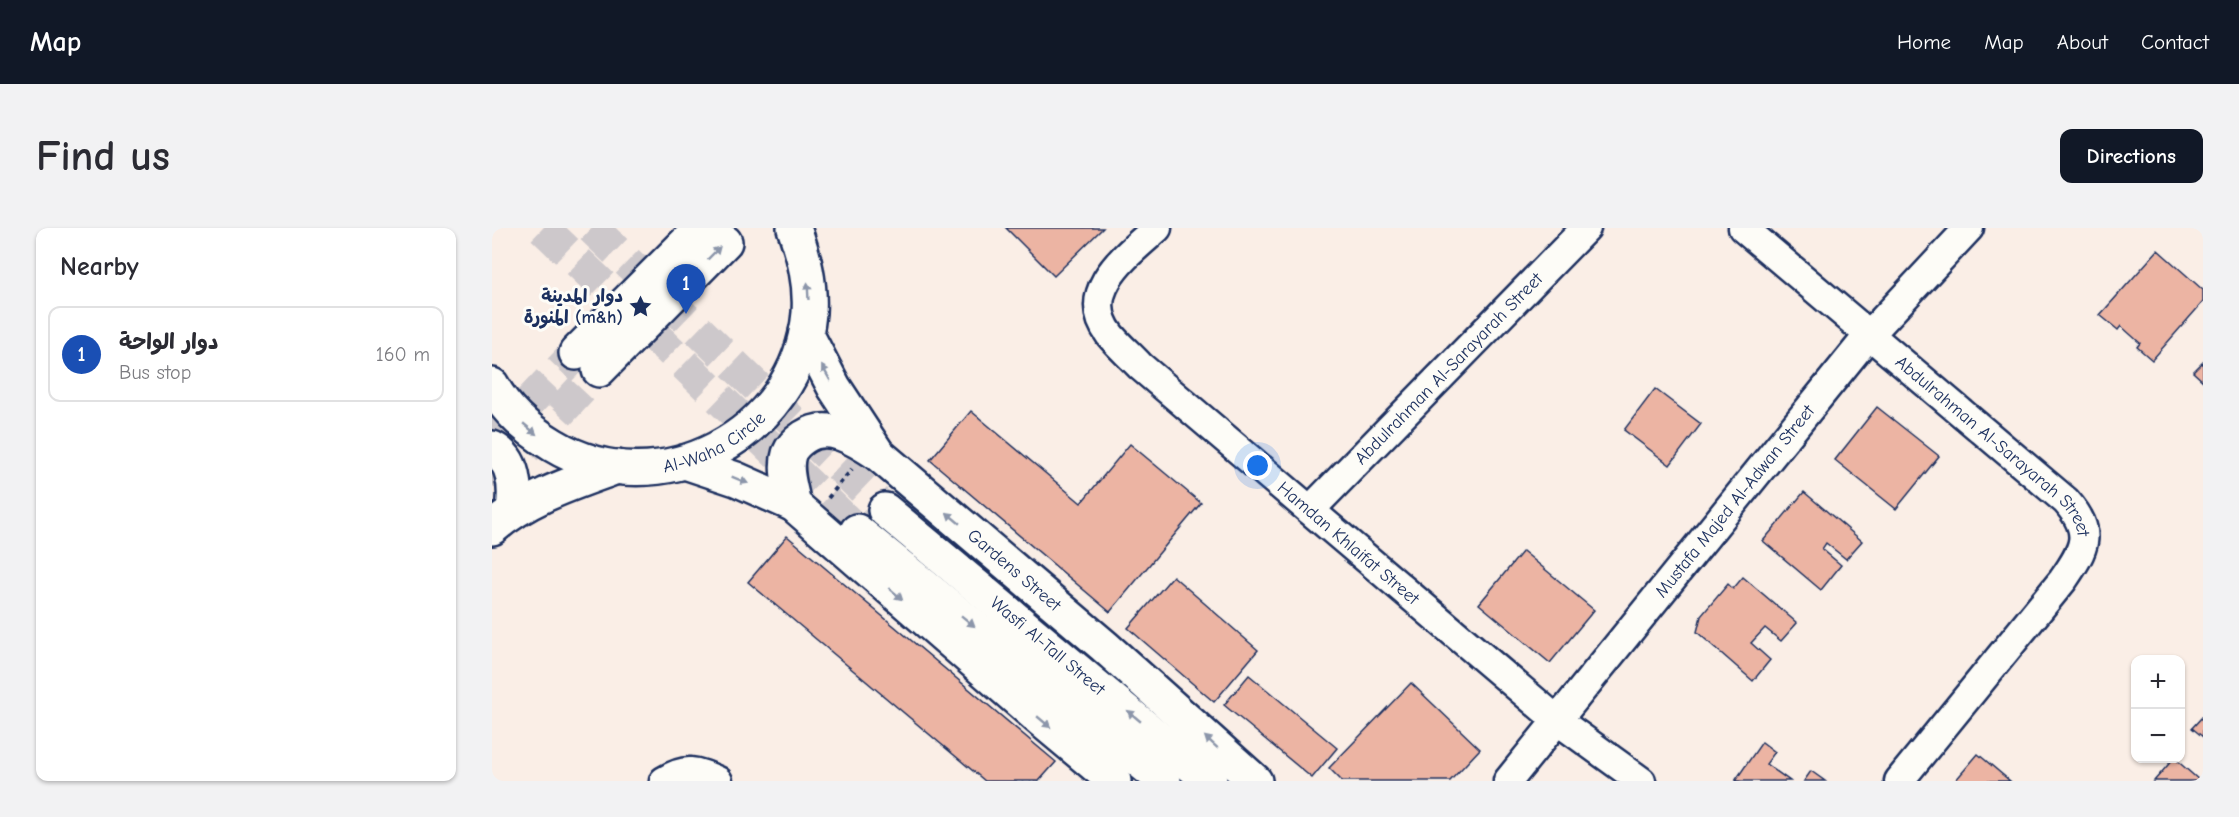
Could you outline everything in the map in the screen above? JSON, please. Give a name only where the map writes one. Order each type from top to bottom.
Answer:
[{"type":"street","name":"Hamdan Khlaifat Street","points":[[1157,228],[1122,260],[1106,280],[1099,301],[1101,319],[1110,336],[1140,366],[1558,721],[1641,781]]},
{"type":"street","name":"Abdulrahman Al-Sarayarah Street","points":[[1310,510],[1586,228]]},
{"type":"street","name":"Abdulrahman Al-Sarayarah Street","points":[[1743,228],[2066,501],[2080,517],[2084,540],[2078,558],[2063,580],[1899,781]]},
{"type":"street","name":"Mustafa Majed Al-Adwan Street","points":[[1508,781],[1869,335],[1969,228]]},
{"type":"street","points":[[587,361],[713,235]]},
{"type":"street","name":"Al-Waha Circle","points":[[492,385],[515,417],[537,436],[562,451],[589,461],[617,467],[651,468],[685,462],[719,449],[750,428],[775,400],[794,368],[806,333],[809,312],[804,235]]},
{"type":"street","name":"Gardens Street","points":[[806,333],[834,387],[874,451],[1104,646],[1255,781]]},
{"type":"street","points":[[802,512],[788,471],[789,454],[796,442],[813,431],[831,430],[852,437],[874,451]]},
{"type":"street","points":[[492,448],[508,465],[515,495],[502,519]]},
{"type":"street","points":[[685,462],[736,478],[802,512],[1114,781]]},
{"type":"street","points":[[502,519],[563,486],[617,467]]},
{"type":"street","name":"Wasfi Al-Tall Street","points":[[885,510],[1210,781]]},
{"type":"street","name":"Wasfi Al-Tall Street","points":[[858,531],[1164,781]]},
{"type":"street","points":[[664,781],[679,772],[700,773],[718,781]]},
{"type":"path","points":[[802,512],[874,451]]},
{"type":"building","points":[[1006,228],[1103,228],[1054,276]]},
{"type":"building","points":[[2158,250],[2203,290],[2203,302],[2152,360],[2137,347],[2140,343],[2121,326],[2118,330],[2100,315]]},
{"type":"building","points":[[2203,362],[2203,381],[2193,372]]},
{"type":"building","points":[[1655,389],[1701,424],[1670,465],[1624,430]]},
{"type":"building","points":[[1877,407],[1939,456],[1896,509],[1835,460]]},
{"type":"building","points":[[971,411],[1081,503],[1130,444],[1201,503],[1110,612],[930,460]]},
{"type":"building","points":[[1804,492],[1862,541],[1846,559],[1826,543],[1822,549],[1841,565],[1821,590],[1763,541]]},
{"type":"building","points":[[787,536],[1056,762],[1039,781],[985,781],[748,582]]},
{"type":"building","points":[[1523,551],[1594,610],[1550,663],[1479,604]]},
{"type":"building","points":[[1173,576],[1258,650],[1214,702],[1128,628]]},
{"type":"building","points":[[1743,577],[1797,623],[1781,641],[1765,628],[1751,643],[1770,660],[1753,681],[1697,632],[1701,616],[1728,584],[1733,589]]},
{"type":"building","points":[[1249,675],[1337,748],[1312,778],[1224,705]]},
{"type":"building","points":[[1411,683],[1480,749],[1450,781],[1342,781],[1329,768]]},
{"type":"building","points":[[2203,716],[2203,737],[2192,728]]},
{"type":"building","points":[[1762,742],[1775,752],[1766,764],[1790,781],[1735,781]]},
{"type":"building","points":[[1978,754],[2010,781],[1955,781]]},
{"type":"building","points":[[2170,763],[2180,763],[2200,781],[2154,781]]},
{"type":"building","points":[[1811,771],[1825,781],[1804,781]]},
{"type":"tunnel","points":[[543,228],[857,531]]},
{"type":"tunnel","points":[[592,228],[885,510]]},
{"type":"tunnel","points":[[492,441],[576,353]]},
{"type":"tunnel","points":[[492,485],[599,370]]},
{"type":"place","name":"دوار المدينة المنورة (m&h)","points":[[641,306]]},
{"type":"place","name":"دوار الواحة","points":[[686,314]]}]
